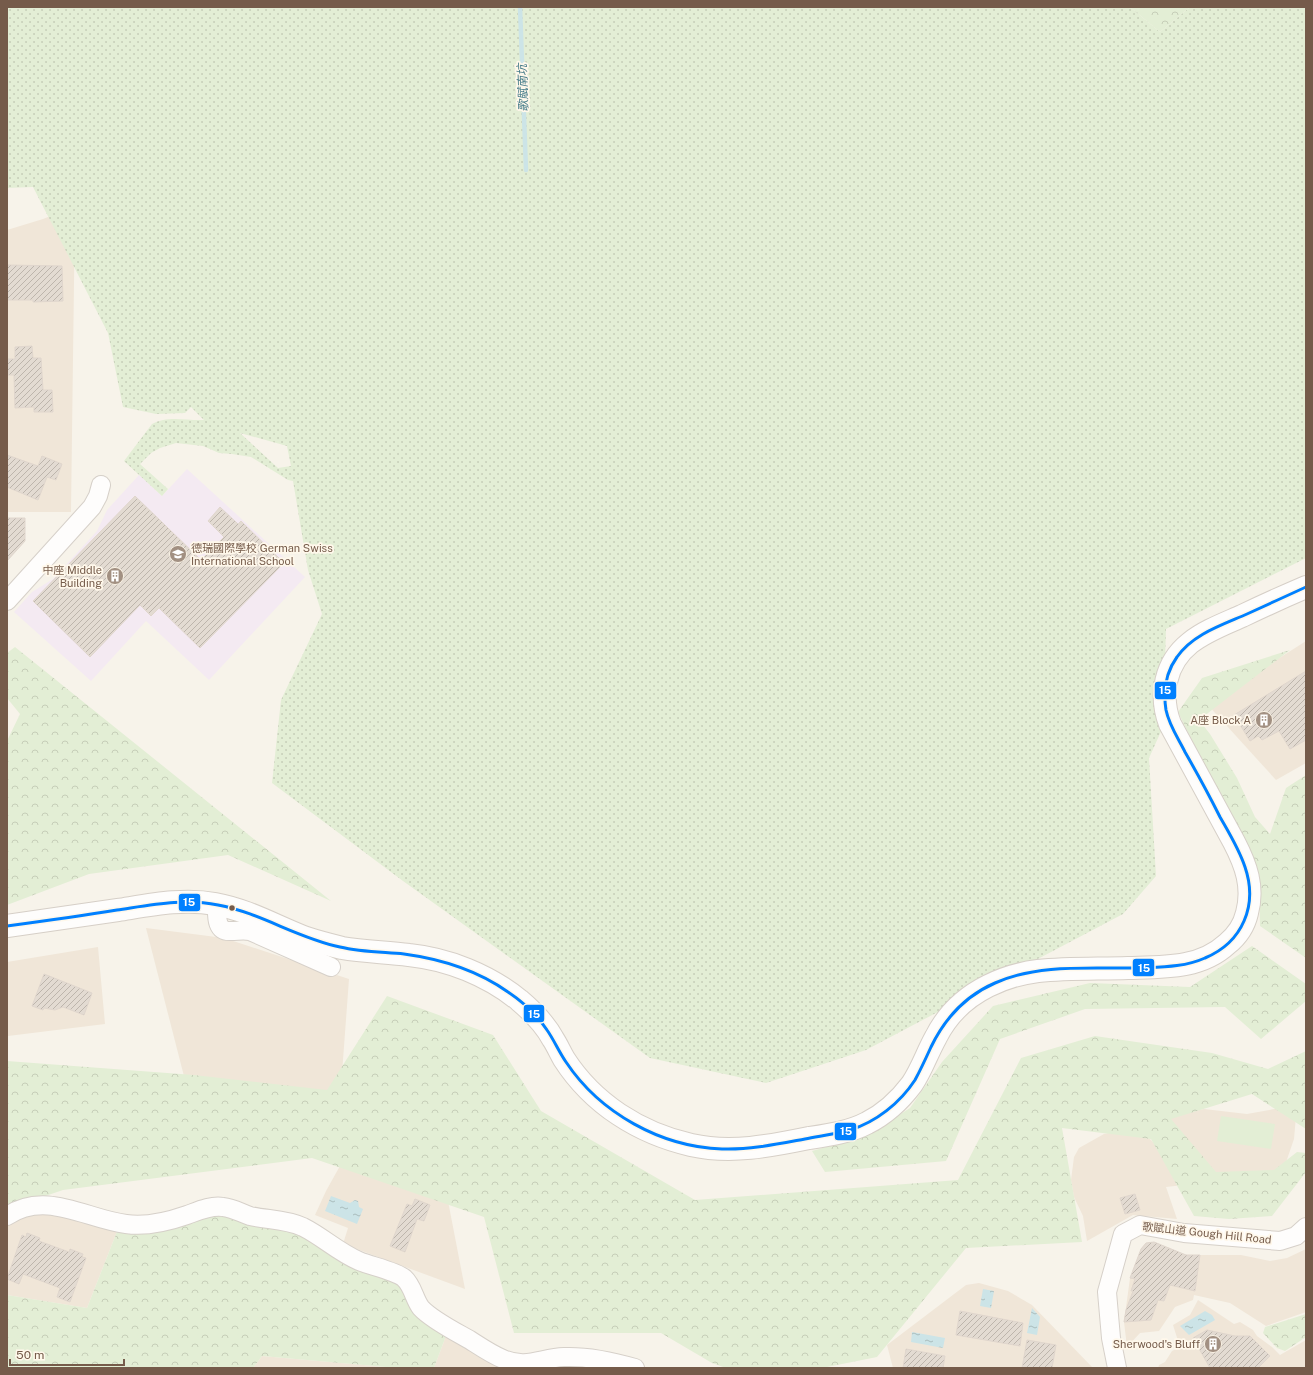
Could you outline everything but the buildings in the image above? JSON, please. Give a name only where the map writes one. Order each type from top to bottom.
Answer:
[{"type":"main road","points":[[7,926],[163,903],[194,902],[217,904],[246,912],[307,938],[346,948],[428,958],[461,968],[493,982],[519,1000],[540,1020],[550,1033],[572,1070],[600,1101],[632,1123],[663,1136],[712,1149],[736,1150],[757,1148],[844,1132],[863,1126],[895,1104],[917,1076],[937,1034],[948,1018],[960,1005],[984,988],[1014,975],[1039,971],[1185,965],[1209,957],[1225,947],[1233,939],[1243,925],[1249,907],[1250,889],[1247,872],[1241,854],[1170,724],[1165,704],[1166,680],[1173,663],[1180,652],[1190,643],[1212,630],[1306,586]]},
{"type":"street","points":[[7,601],[92,506],[98,496],[101,485]]},
{"type":"street","points":[[217,904],[217,920],[223,930],[250,931],[331,967]]},
{"type":"street","points":[[7,1216],[33,1205],[47,1205],[119,1223],[145,1225],[161,1223],[220,1206],[250,1216],[283,1220],[311,1231],[349,1256],[400,1275],[408,1283],[419,1305],[425,1312],[452,1330],[503,1359],[524,1364],[557,1358],[578,1357],[605,1360],[635,1368]]},
{"type":"street","name":"歌賦山道 Gough Hill Road","points":[[1117,1368],[1111,1338],[1107,1292],[1123,1234],[1140,1225],[1184,1233],[1280,1240],[1296,1236],[1306,1227]]},
{"type":"shaded area","points":[[75,206],[71,512],[7,512],[7,230],[43,219]]},
{"type":"shaded area","name":"德瑞國際學校 German Swiss International School","points":[[187,469],[305,577],[209,680],[146,621],[91,681],[14,612],[32,592],[53,579],[97,531],[107,510],[139,475],[162,496]]},
{"type":"shaded area","points":[[1306,641],[1306,763],[1276,780],[1207,704]]},
{"type":"shaded area","points":[[146,928],[224,938],[349,979],[339,1114],[186,1084]]},
{"type":"shaded area","points":[[98,947],[105,1024],[8,1036],[7,962]]},
{"type":"shaded area","points":[[1297,1105],[1294,1139],[1282,1174],[1166,1187],[1177,1219],[1133,1215],[1087,1241],[1083,1216],[1074,1197],[1071,1180],[1074,1157],[1079,1148],[1104,1134],[1120,1131],[1147,1136],[1157,1146],[1164,1117],[1204,1109],[1247,1114]]},
{"type":"shaded area","points":[[355,1139],[448,1201],[465,1289],[343,1244],[348,1228],[315,1215],[326,1191]]},
{"type":"shaded area","points":[[40,1211],[118,1229],[87,1308],[7,1295],[7,1223]]},
{"type":"shaded area","points":[[1154,1242],[1186,1255],[1241,1255],[1270,1261],[1287,1258],[1306,1249],[1306,1312],[1266,1326],[1230,1303],[1194,1295],[1193,1300],[1175,1307],[1159,1331],[1140,1333],[1127,1347],[1124,1322],[1130,1278],[1141,1249],[1146,1243]]},
{"type":"shaded area","points":[[979,1283],[1008,1291],[1032,1305],[1093,1368],[893,1368],[887,1345],[966,1285]]},
{"type":"shaded area","name":"Sherwood's Bluff","points":[[1198,1300],[1234,1324],[1240,1322],[1253,1330],[1257,1336],[1280,1355],[1306,1340],[1306,1368],[1158,1368],[1159,1365],[1165,1362],[1172,1351],[1180,1347],[1173,1325],[1190,1315]]},
{"type":"shaded area","points":[[447,1333],[517,1368],[434,1368]]},
{"type":"shaded area","points":[[262,1356],[397,1368],[253,1368]]},
{"type":"green space","points":[[7,7],[1130,7],[1160,32],[1190,7],[1306,7],[1306,558],[1166,629],[1163,727],[1149,758],[1156,876],[1123,914],[866,1050],[766,1083],[650,1058],[403,881],[272,783],[281,700],[322,614],[308,570],[293,481],[288,480],[251,457],[219,453],[203,446],[176,443],[160,448],[151,453],[140,464],[168,489],[162,496],[124,461],[152,424],[158,421],[171,419],[204,420],[191,407],[185,413],[156,414],[123,407],[108,333],[33,187],[7,188]],"holes":[[[240,433],[287,446],[291,466],[278,468]]]},
{"type":"green space","points":[[1130,7],[1190,7],[1160,32]]},
{"type":"green space","points":[[15,647],[331,901],[228,855],[89,874],[7,905],[7,741],[20,714],[7,698],[7,653]]},
{"type":"green space","points":[[1290,650],[1199,720],[1210,734],[1237,778],[1255,817],[1270,834],[1286,788],[1306,775],[1306,958],[1260,926],[1259,877],[1178,712],[1202,678]]},
{"type":"green space","points":[[1252,946],[1306,984],[1306,1001],[1261,1039],[1225,1007],[1085,1009],[1000,1039],[946,1161],[825,1172],[812,1151],[868,1135],[910,1108],[942,1062],[993,1006],[1090,983],[1190,987]]},
{"type":"green space","points":[[387,996],[493,1035],[541,1111],[695,1200],[958,1180],[1021,1058],[1095,1036],[1212,1053],[1268,1069],[1306,1051],[1306,1129],[1252,1094],[1171,1119],[1216,1172],[1274,1170],[1297,1152],[1306,1153],[1306,1172],[1272,1216],[1229,1219],[1194,1216],[1151,1139],[1062,1128],[1082,1242],[966,1248],[877,1357],[822,1368],[726,1368],[712,1363],[661,1333],[514,1333],[484,1217],[312,1158],[63,1190],[7,1209],[7,1061],[194,1075],[327,1090]]},
{"type":"green space","points":[[1221,1116],[1275,1124],[1271,1149],[1217,1141]]},
{"type":"green space","points":[[211,1213],[282,1226],[397,1280],[447,1333],[434,1368],[397,1368],[262,1356],[253,1368],[7,1368],[7,1295],[87,1308],[118,1229]]},
{"type":"green space","points":[[1306,1314],[1306,1337],[1285,1351],[1277,1348],[1263,1333],[1265,1327]]},
{"type":"water","points":[[331,1196],[350,1203],[355,1200],[358,1201],[359,1207],[363,1209],[357,1224],[325,1211]]},
{"type":"water","points":[[983,1289],[994,1291],[991,1308],[980,1306]]},
{"type":"water","points":[[1032,1308],[1040,1317],[1037,1335],[1027,1333]]},
{"type":"water","points":[[1205,1311],[1212,1315],[1215,1320],[1189,1335],[1180,1326]]},
{"type":"water","points":[[912,1332],[945,1338],[943,1348],[911,1342]]},
{"type":"waterway","name":"歌賦南坑","points":[[520,7],[526,170]]},
{"type":"transit line","name":"15","points":[[7,926],[168,903],[193,902],[218,905],[249,914],[324,943],[356,950],[418,956],[445,962],[484,977],[514,996],[534,1014],[543,1024],[566,1062],[596,1097],[634,1124],[677,1142],[699,1147],[722,1149],[753,1148],[850,1130],[878,1117],[895,1104],[915,1080],[937,1036],[949,1017],[965,1001],[984,988],[1030,972],[1067,968],[1141,968],[1174,966],[1190,963],[1205,958],[1218,951],[1238,932],[1244,921],[1250,895],[1249,881],[1245,867],[1234,841],[1171,726],[1166,710],[1166,682],[1173,663],[1191,642],[1218,626],[1306,587]]},
{"type":"place","name":"德瑞國際學校 German Swiss International School","points":[[178,554]]},
{"type":"place","name":"中座 Middle Building","points":[[115,576]]},
{"type":"place","name":"A座 Block A","points":[[1264,720]]},
{"type":"place","name":"Sherwood's Bluff","points":[[1213,1344]]}]
